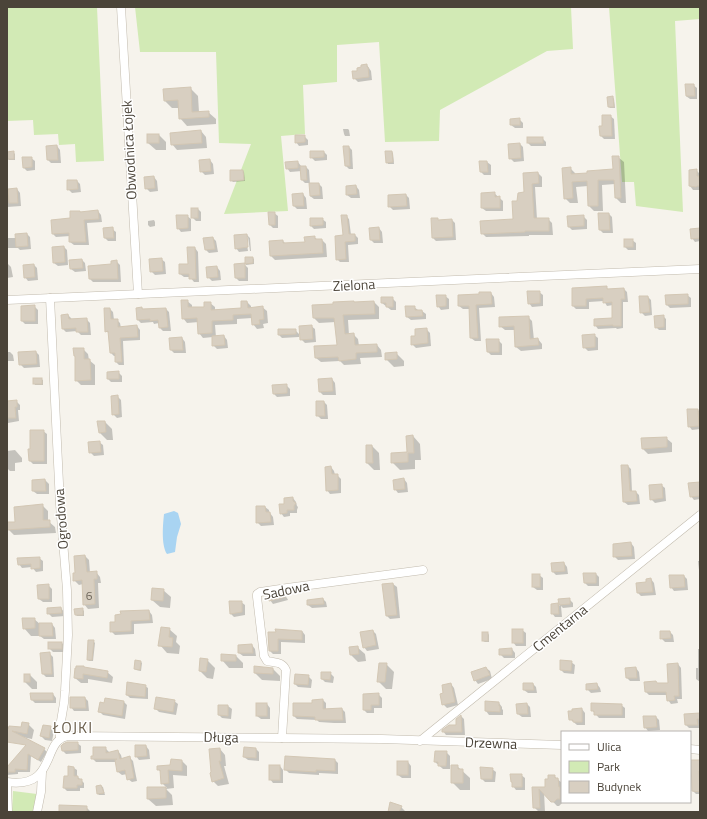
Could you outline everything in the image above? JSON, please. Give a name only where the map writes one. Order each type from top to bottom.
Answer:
[{"type":"street","name":"Obwodnica Łojek","points":[[120,7],[138,294]]},
{"type":"street","name":"Zielona","points":[[7,300],[700,269]]},
{"type":"street","name":"Ogrodowa","points":[[50,298],[60,504],[67,590],[68,635],[65,691],[60,727],[60,739]]},
{"type":"street","name":"Cmentarna","points":[[420,741],[700,515]]},
{"type":"street","name":"Sadowa","points":[[282,738],[286,670],[281,664],[267,661],[264,656],[257,594],[260,592],[287,588],[423,570]]},
{"type":"street","name":"Długa","points":[[60,739],[68,736],[420,741]]},
{"type":"street","points":[[7,782],[27,782],[36,777],[42,772],[60,739]]},
{"type":"street","name":"Drzewna","points":[[420,741],[561,745]]},
{"type":"street","points":[[37,812],[41,792],[42,772]]},
{"type":"street","points":[[7,785],[8,812]]},
{"type":"green space","points":[[7,7],[97,7],[104,161],[76,162],[75,144],[59,145],[58,134],[34,135],[33,120],[7,121]]},
{"type":"green space","points":[[135,7],[571,7],[573,49],[547,51],[440,110],[439,141],[385,142],[379,42],[337,45],[337,82],[303,85],[305,134],[281,136],[288,211],[224,214],[251,144],[219,143],[216,52],[140,52]]},
{"type":"green space","points":[[609,7],[700,7],[700,19],[675,21],[683,212],[636,206],[634,182],[622,182]]},
{"type":"green space","points":[[13,791],[37,794],[34,812],[12,812]]},
{"type":"water","points":[[174,511],[178,513],[181,524],[175,552],[167,554],[163,540],[164,514]]},
{"type":"building","points":[[367,64],[369,77],[353,79],[352,71],[357,71],[357,68],[361,67],[361,65]]},
{"type":"building","points":[[685,84],[694,84],[695,96],[686,96]]},
{"type":"building","points":[[191,87],[192,112],[209,111],[209,117],[179,119],[178,100],[164,101],[163,89]]},
{"type":"building","points":[[613,96],[614,107],[608,107],[607,97]]},
{"type":"building","points":[[602,115],[611,115],[612,136],[600,136],[599,126],[602,126]]},
{"type":"building","points":[[520,118],[520,125],[510,125],[510,119]]},
{"type":"building","points":[[201,130],[202,143],[171,145],[170,133]]},
{"type":"building","points":[[147,134],[159,134],[159,143],[147,143]]},
{"type":"building","points":[[295,135],[305,135],[305,142],[295,143]]},
{"type":"building","points":[[527,137],[543,137],[543,143],[527,143]]},
{"type":"building","points":[[520,143],[521,158],[509,159],[508,144]]},
{"type":"building","points":[[57,145],[58,160],[47,160],[46,146]]},
{"type":"building","points":[[343,146],[349,146],[350,166],[345,166]]},
{"type":"building","points":[[14,151],[14,159],[7,159],[7,152]]},
{"type":"building","points":[[310,151],[324,151],[324,157],[310,158]]},
{"type":"building","points":[[385,151],[392,151],[393,162],[386,163]]},
{"type":"building","points":[[612,156],[619,156],[621,198],[615,198],[614,180],[598,180],[598,206],[588,206],[587,181],[572,182],[573,198],[564,199],[562,168],[571,167],[571,174],[613,169]]},
{"type":"building","points":[[22,157],[32,157],[32,167],[23,168]]},
{"type":"building","points":[[210,159],[211,171],[200,172],[199,160]]},
{"type":"building","points":[[298,161],[298,168],[286,169],[285,162]]},
{"type":"building","points":[[479,161],[487,161],[488,172],[480,172]]},
{"type":"building","points":[[300,166],[306,166],[307,180],[301,180]]},
{"type":"building","points":[[697,169],[697,176],[699,176],[700,186],[689,186],[689,170]]},
{"type":"building","points":[[230,170],[243,170],[244,180],[230,181]]},
{"type":"building","points":[[538,172],[539,183],[532,184],[534,218],[549,218],[549,231],[481,234],[480,221],[513,219],[512,201],[517,201],[518,193],[524,192],[523,173]]},
{"type":"building","points":[[154,176],[155,188],[145,189],[144,177]]},
{"type":"building","points":[[67,180],[77,180],[78,189],[67,190]]},
{"type":"building","points":[[309,183],[319,183],[320,195],[310,196]]},
{"type":"building","points":[[356,185],[357,194],[346,195],[346,186]]},
{"type":"building","points":[[17,188],[18,203],[9,203],[8,189]]},
{"type":"building","points":[[495,192],[495,197],[500,196],[500,208],[481,208],[481,193]]},
{"type":"building","points":[[303,193],[304,206],[293,206],[292,194]]},
{"type":"building","points":[[406,194],[407,206],[388,207],[388,195]]},
{"type":"building","points":[[191,208],[198,208],[198,218],[191,218]]},
{"type":"building","points":[[98,210],[99,219],[84,220],[86,242],[69,242],[69,233],[52,234],[51,220],[70,218],[70,211],[80,212]]},
{"type":"building","points":[[268,212],[275,212],[275,225],[269,225]]},
{"type":"building","points":[[598,213],[609,213],[610,230],[599,230]]},
{"type":"building","points":[[176,215],[188,215],[188,228],[177,229]]},
{"type":"building","points":[[341,215],[347,215],[349,234],[355,234],[355,241],[345,242],[346,259],[336,260],[335,236],[343,235]]},
{"type":"building","points":[[584,215],[584,226],[568,227],[567,216]]},
{"type":"building","points":[[310,218],[323,218],[323,225],[310,226]]},
{"type":"building","points":[[431,218],[438,218],[438,220],[452,219],[453,237],[432,238]]},
{"type":"building","points":[[113,227],[114,238],[104,238],[103,228]]},
{"type":"building","points":[[379,227],[380,240],[370,240],[369,228]]},
{"type":"building","points":[[700,228],[700,238],[691,239],[690,229]]},
{"type":"building","points":[[27,233],[28,246],[16,247],[15,234]]},
{"type":"building","points":[[247,234],[248,247],[235,249],[234,235]]},
{"type":"building","points":[[315,236],[315,239],[322,239],[323,253],[270,256],[269,241],[283,240],[283,243],[305,242],[304,237]]},
{"type":"building","points":[[213,237],[215,249],[205,250],[203,238]]},
{"type":"building","points":[[624,239],[633,239],[633,247],[624,247]]},
{"type":"building","points":[[64,246],[65,262],[53,263],[52,247]]},
{"type":"building","points":[[187,247],[195,247],[196,279],[189,279],[189,274],[179,274],[179,264],[188,264]]},
{"type":"building","points":[[245,257],[253,257],[253,263],[245,264]]},
{"type":"building","points":[[162,258],[163,271],[150,272],[149,259]]},
{"type":"building","points":[[82,259],[83,268],[70,269],[69,260]]},
{"type":"building","points":[[117,260],[118,279],[89,279],[88,266],[111,264],[111,261]]},
{"type":"building","points":[[245,263],[245,278],[235,278],[234,264]]},
{"type":"building","points":[[34,264],[35,277],[24,278],[23,265]]},
{"type":"building","points":[[217,266],[218,277],[207,278],[206,267]]},
{"type":"building","points":[[607,286],[607,289],[624,288],[625,299],[621,299],[621,326],[594,326],[594,319],[612,318],[612,302],[603,303],[603,298],[586,299],[586,306],[572,306],[572,288]]},
{"type":"building","points":[[527,291],[540,291],[540,303],[528,304]]},
{"type":"building","points":[[479,292],[491,292],[492,304],[476,305],[478,338],[470,338],[469,306],[458,306],[458,295],[479,294]]},
{"type":"building","points":[[688,294],[688,304],[666,305],[665,295]]},
{"type":"building","points":[[436,295],[446,295],[446,306],[437,307]]},
{"type":"building","points":[[639,296],[648,296],[650,312],[640,313]]},
{"type":"building","points":[[381,297],[393,297],[393,307],[386,307],[386,303],[381,303]]},
{"type":"building","points":[[181,300],[188,300],[188,307],[204,307],[204,302],[211,302],[211,310],[241,308],[241,301],[247,301],[248,308],[263,306],[264,319],[259,320],[260,324],[252,325],[251,314],[233,315],[233,320],[212,321],[212,333],[198,334],[197,318],[182,319]]},
{"type":"building","points":[[354,301],[374,301],[375,314],[343,315],[345,334],[354,333],[355,345],[377,344],[377,352],[356,353],[356,359],[339,361],[338,357],[315,358],[314,346],[337,345],[334,318],[313,318],[312,305]]},
{"type":"building","points":[[35,305],[35,321],[21,321],[21,306]]},
{"type":"building","points":[[405,306],[415,306],[415,310],[422,310],[423,316],[406,317]]},
{"type":"building","points":[[142,307],[142,309],[166,308],[168,327],[159,328],[158,320],[137,320],[136,308]]},
{"type":"building","points":[[104,308],[110,308],[111,319],[118,319],[118,327],[137,325],[138,337],[120,338],[122,362],[115,362],[115,353],[110,353],[108,331],[105,332]]},
{"type":"building","points":[[68,314],[69,319],[87,318],[88,332],[76,332],[76,328],[62,329],[61,315]]},
{"type":"building","points":[[664,315],[664,327],[655,328],[654,316]]},
{"type":"building","points":[[529,316],[530,339],[538,338],[539,345],[515,347],[514,326],[499,327],[499,317]]},
{"type":"building","points":[[312,325],[313,339],[300,340],[299,326]]},
{"type":"building","points":[[427,328],[428,343],[411,345],[411,336],[415,336],[415,329]]},
{"type":"building","points":[[278,329],[296,329],[296,334],[278,335]]},
{"type":"building","points":[[595,334],[595,347],[583,348],[582,335]]},
{"type":"building","points":[[224,335],[225,345],[212,346],[212,336]]},
{"type":"building","points":[[182,337],[183,350],[170,350],[169,338]]},
{"type":"building","points":[[486,339],[499,339],[499,352],[487,352]]},
{"type":"building","points":[[73,348],[84,348],[84,359],[90,359],[91,380],[75,381],[75,356]]},
{"type":"building","points":[[36,351],[37,364],[19,365],[18,352]]},
{"type":"building","points":[[397,352],[397,359],[385,360],[385,353]]},
{"type":"building","points":[[119,371],[119,379],[107,379],[107,372]]},
{"type":"building","points":[[33,378],[42,378],[42,384],[33,384]]},
{"type":"building","points":[[332,378],[333,391],[319,392],[318,379]]},
{"type":"building","points":[[287,384],[287,393],[273,394],[272,385]]},
{"type":"building","points":[[118,395],[119,414],[112,415],[111,396]]},
{"type":"building","points":[[17,400],[17,407],[15,407],[16,418],[7,418],[7,401]]},
{"type":"building","points":[[316,401],[324,401],[325,416],[316,416]]},
{"type":"building","points":[[687,409],[698,409],[699,426],[688,427]]},
{"type":"building","points":[[97,421],[105,421],[106,432],[99,433]]},
{"type":"building","points":[[30,430],[44,430],[44,461],[29,461],[28,449],[30,449]]},
{"type":"building","points":[[413,435],[414,453],[408,453],[408,462],[391,463],[391,453],[407,452],[406,436]]},
{"type":"building","points":[[667,437],[667,447],[642,449],[641,438]]},
{"type":"building","points":[[100,441],[101,452],[89,453],[88,442]]},
{"type":"building","points":[[366,445],[372,445],[373,463],[366,463]]},
{"type":"building","points":[[621,465],[628,465],[630,491],[636,491],[637,501],[623,502]]},
{"type":"building","points":[[331,466],[332,474],[338,474],[338,490],[326,491],[325,467]]},
{"type":"building","points":[[404,478],[405,489],[394,490],[393,480]]},
{"type":"building","points":[[45,479],[46,491],[32,491],[32,480]]},
{"type":"building","points":[[700,482],[700,496],[690,497],[688,483]]},
{"type":"building","points":[[662,484],[663,498],[650,500],[649,485]]},
{"type":"building","points":[[293,497],[293,501],[296,503],[294,510],[287,510],[287,513],[280,514],[279,504],[284,504],[284,498]]},
{"type":"building","points":[[43,504],[43,520],[50,520],[50,527],[7,530],[7,522],[15,522],[14,507]]},
{"type":"building","points":[[256,506],[265,506],[266,512],[270,512],[271,522],[256,523]]},
{"type":"building","points":[[631,542],[632,556],[613,557],[613,544]]},
{"type":"building","points":[[85,555],[87,572],[97,571],[97,579],[94,579],[95,604],[83,605],[82,580],[73,581],[73,573],[75,573],[74,556]]},
{"type":"building","points":[[40,557],[40,568],[31,569],[31,564],[18,565],[17,558]]},
{"type":"building","points":[[564,562],[565,571],[552,572],[551,563]]},
{"type":"building","points":[[583,573],[596,573],[596,583],[584,583]]},
{"type":"building","points":[[532,574],[540,574],[540,587],[532,587]]},
{"type":"building","points":[[669,575],[684,575],[685,587],[670,588]]},
{"type":"building","points":[[651,578],[653,592],[637,593],[636,583],[646,582],[646,579]]},
{"type":"building","points":[[393,583],[397,615],[386,616],[382,584]]},
{"type":"building","points":[[49,584],[49,599],[38,599],[37,585]]},
{"type":"building","points":[[152,588],[164,589],[163,601],[151,600]]},
{"type":"building","points":[[284,594],[285,597],[269,601],[268,596]]},
{"type":"building","points":[[323,598],[324,604],[307,605],[307,600]]},
{"type":"building","points":[[570,598],[570,604],[559,605],[558,599]]},
{"type":"building","points":[[229,601],[242,601],[242,612],[230,614]]},
{"type":"building","points":[[558,603],[559,614],[551,614],[551,604]]},
{"type":"building","points":[[61,607],[62,613],[47,614],[47,608]]},
{"type":"building","points":[[83,608],[83,615],[75,615],[74,609]]},
{"type":"building","points":[[149,610],[150,620],[131,621],[131,631],[110,632],[110,622],[115,622],[115,615],[121,614],[120,611]]},
{"type":"building","points":[[22,618],[35,618],[35,628],[23,629]]},
{"type":"building","points":[[39,623],[52,623],[53,636],[39,636]]},
{"type":"building","points":[[161,627],[170,628],[169,637],[173,638],[172,647],[158,646]]},
{"type":"building","points":[[275,629],[302,631],[302,640],[278,639],[278,651],[269,651],[268,632],[276,632]]},
{"type":"building","points":[[512,629],[523,629],[523,643],[512,643]]},
{"type":"building","points":[[373,630],[376,645],[363,648],[360,632]]},
{"type":"building","points":[[660,631],[670,631],[671,638],[660,639]]},
{"type":"building","points":[[482,632],[488,632],[488,641],[482,641]]},
{"type":"building","points":[[88,640],[94,640],[92,660],[87,660]]},
{"type":"building","points":[[48,642],[62,642],[62,649],[48,649]]},
{"type":"building","points":[[252,644],[253,653],[238,653],[238,645]]},
{"type":"building","points":[[358,646],[359,654],[350,655],[349,647]]},
{"type":"building","points":[[512,648],[512,655],[499,655],[499,649]]},
{"type":"building","points":[[50,652],[52,674],[42,674],[40,653]]},
{"type":"building","points":[[221,654],[236,655],[236,661],[221,661]]},
{"type":"building","points":[[200,658],[208,659],[206,672],[199,671]]},
{"type":"building","points":[[135,660],[141,661],[140,670],[134,669]]},
{"type":"building","points":[[560,660],[572,661],[571,671],[560,670]]},
{"type":"building","points":[[379,663],[387,663],[385,682],[377,682]]},
{"type":"building","points":[[678,663],[679,696],[674,696],[675,700],[667,701],[666,692],[645,692],[644,682],[656,681],[657,683],[668,683],[667,664]]},
{"type":"building","points":[[76,666],[84,666],[108,671],[107,678],[83,674],[83,679],[74,678]]},
{"type":"building","points":[[254,666],[273,668],[273,674],[254,673]]},
{"type":"building","points":[[486,667],[490,675],[474,681],[471,672]]},
{"type":"building","points":[[636,667],[637,678],[626,678],[625,668]]},
{"type":"building","points":[[321,672],[331,672],[330,680],[321,679]]},
{"type":"building","points":[[24,674],[30,674],[30,682],[24,682]]},
{"type":"building","points":[[295,674],[309,675],[308,685],[294,684]]},
{"type":"building","points":[[127,682],[146,685],[145,697],[126,695]]},
{"type":"building","points":[[451,683],[455,702],[442,705],[440,694],[443,693],[442,685]]},
{"type":"building","points":[[523,683],[533,683],[534,690],[523,690]]},
{"type":"building","points":[[597,683],[598,689],[586,690],[586,684]]},
{"type":"building","points":[[30,693],[53,693],[53,700],[31,700]]},
{"type":"building","points":[[379,693],[379,705],[371,705],[371,710],[363,710],[363,694]]},
{"type":"building","points":[[70,697],[85,697],[86,708],[70,708]]},
{"type":"building","points":[[156,697],[175,700],[173,712],[154,709]]},
{"type":"building","points":[[105,698],[124,701],[122,716],[98,712],[100,702],[104,703]]},
{"type":"building","points":[[323,699],[323,709],[342,708],[343,720],[315,720],[315,717],[293,716],[293,703],[312,703],[312,700]]},
{"type":"building","points":[[485,701],[499,702],[500,712],[485,711]]},
{"type":"building","points":[[256,703],[267,703],[267,716],[256,716]]},
{"type":"building","points":[[527,703],[528,714],[517,714],[516,704]]},
{"type":"building","points":[[591,703],[622,704],[622,715],[594,715],[594,711],[591,711]]},
{"type":"building","points":[[218,705],[228,705],[228,716],[218,715]]},
{"type":"building","points":[[582,708],[582,722],[573,722],[573,720],[569,720],[568,711]]},
{"type":"building","points":[[700,713],[700,719],[697,719],[698,725],[685,725],[684,714]]},
{"type":"building","points":[[461,715],[462,732],[442,732],[442,730],[449,725],[456,725],[456,719]]},
{"type":"building","points":[[643,716],[656,716],[657,727],[644,728]]},
{"type":"building","points":[[22,722],[29,723],[27,734],[12,731],[45,748],[38,760],[28,754],[27,770],[15,769],[15,772],[7,772],[7,767],[26,745],[7,742],[7,729],[9,726],[21,727]]},
{"type":"building","points":[[43,725],[51,726],[49,738],[40,736]]},
{"type":"building","points":[[67,742],[78,742],[78,750],[62,751],[61,746]]},
{"type":"building","points":[[135,745],[146,745],[147,756],[135,757]]},
{"type":"building","points":[[93,747],[106,747],[106,753],[118,750],[120,759],[130,756],[134,778],[127,780],[125,770],[117,772],[115,760],[117,759],[91,759],[91,756],[93,756]]},
{"type":"building","points":[[244,747],[256,748],[256,758],[243,757]]},
{"type":"building","points":[[220,748],[221,761],[219,761],[224,778],[212,782],[209,749]]},
{"type":"building","points":[[435,751],[447,751],[446,766],[438,766],[438,762],[434,762]]},
{"type":"building","points":[[285,756],[335,759],[335,771],[316,770],[316,772],[284,770]]},
{"type":"building","points":[[171,759],[182,760],[182,771],[168,770],[169,783],[161,784],[160,770],[157,770],[157,766],[170,765]]},
{"type":"building","points":[[691,760],[700,760],[700,792],[692,791]]},
{"type":"building","points":[[397,761],[408,761],[408,775],[397,775]]},
{"type":"building","points":[[269,765],[280,765],[280,780],[269,780]]},
{"type":"building","points":[[451,765],[458,765],[458,769],[463,769],[463,783],[451,783]]},
{"type":"building","points":[[68,766],[74,767],[74,776],[78,776],[78,779],[82,779],[82,785],[77,785],[77,788],[63,788],[64,776],[68,776]]},
{"type":"building","points":[[480,767],[493,768],[492,779],[481,779]]},
{"type":"building","points":[[510,774],[522,774],[522,787],[512,787]]},
{"type":"building","points":[[548,775],[555,775],[555,778],[558,778],[560,799],[551,802],[539,789],[540,808],[533,808],[532,787],[545,787],[545,779],[548,779]]},
{"type":"building","points":[[101,785],[104,793],[97,794],[96,786]]},
{"type":"building","points":[[147,787],[166,787],[166,798],[147,799]]},
{"type":"building","points":[[390,802],[402,806],[399,812],[388,812]]},
{"type":"building","points":[[59,805],[87,806],[87,812],[59,812]]},
{"type":"district","name":"ŁOJKI","points":[[73,727]]}]
